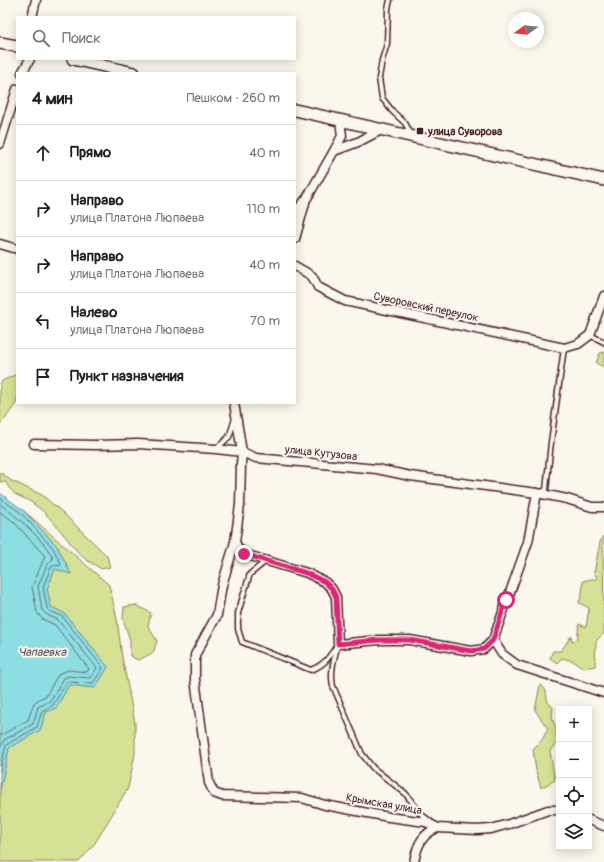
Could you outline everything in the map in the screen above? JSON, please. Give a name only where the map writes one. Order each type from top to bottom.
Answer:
[{"type":"street","points":[[32,16],[36,0]]},
{"type":"street","points":[[0,42],[16,46]]},
{"type":"street","points":[[23,72],[29,60]]},
{"type":"street","points":[[77,60],[130,72]]},
{"type":"street","points":[[0,144],[16,92]]},
{"type":"street","points":[[296,110],[604,180]]},
{"type":"street","points":[[296,212],[307,198],[342,136],[340,120]]},
{"type":"street","points":[[334,151],[358,142],[381,130]]},
{"type":"street","points":[[296,236],[307,198]]},
{"type":"street","points":[[0,244],[16,249]]},
{"type":"street","name":"Суворовский переулок","points":[[296,267],[312,276],[318,287],[344,301],[564,348]]},
{"type":"street","points":[[564,348],[578,344],[590,335],[604,296]]},
{"type":"street","points":[[234,404],[242,452],[240,505],[235,542],[244,554],[306,573],[325,582],[332,589],[336,597],[338,644],[379,640],[410,640],[471,651],[484,649],[493,640],[528,542],[537,493]]},
{"type":"street","name":"улица Кутузова","points":[[34,444],[138,444],[216,449],[242,452],[256,458],[378,469],[410,476],[537,493],[592,506],[604,507]]},
{"type":"street","name":"Крымская улица","points":[[235,542],[222,585],[217,615],[195,655],[195,679],[209,783],[214,793],[222,796],[302,798],[325,805],[389,817],[426,822],[438,828],[477,830],[491,829],[548,810],[556,810]]},
{"type":"street","points":[[493,640],[502,654],[517,665],[604,693]]},
{"type":"street","points":[[592,821],[604,826]]},
{"type":"street","points":[[414,862],[418,846],[425,835],[431,830],[438,828]]},
{"type":"lane","points":[[390,0],[388,9],[387,44],[382,60],[379,78],[382,98],[405,124],[412,136]]},
{"type":"lane","points":[[590,335],[604,342]]},
{"type":"lane","points":[[537,493],[546,490],[564,348]]},
{"type":"lane","points":[[216,449],[229,437],[236,417]]},
{"type":"lane","points":[[266,561],[250,574],[238,613],[238,629],[242,642],[311,670],[321,666],[338,644]]},
{"type":"lane","points":[[338,644],[331,670],[331,677],[333,686],[362,754],[373,768],[405,793],[422,815],[438,828]]},
{"type":"green space","points":[[604,352],[604,367],[596,363],[600,353]]},
{"type":"green space","points":[[16,374],[16,403],[0,424],[0,384],[2,381]]},
{"type":"green space","points":[[0,472],[10,480],[42,495],[62,512],[107,556],[110,567],[101,569],[85,559],[42,510],[15,494],[5,481],[0,482]]},
{"type":"green space","points":[[23,510],[109,585],[117,619],[122,657],[135,723],[135,754],[128,788],[95,843],[79,862],[0,862],[0,790],[9,748],[40,730],[46,712],[56,708],[69,685],[95,688],[108,667],[64,613],[51,607],[47,589],[55,569],[71,574],[57,546]]},
{"type":"green space","points":[[603,536],[604,633],[596,641],[595,666],[584,668],[573,661],[562,658],[557,663],[550,658],[553,651],[561,651],[571,636],[572,641],[577,640],[579,624],[586,627],[589,608],[579,603],[583,581],[598,579],[594,573],[600,542]]},
{"type":"green space","points":[[136,605],[151,613],[148,626],[157,641],[153,653],[138,660],[130,656],[130,640],[123,619],[124,607]]},
{"type":"green space","points":[[540,685],[545,689],[548,702],[553,707],[552,718],[556,728],[556,743],[550,751],[555,780],[541,788],[536,771],[533,749],[542,740],[548,729],[535,710]]},
{"type":"water","name":"Чапаевка","points":[[0,493],[23,510],[57,546],[71,574],[55,569],[47,589],[51,607],[64,613],[108,667],[95,688],[69,685],[56,708],[46,712],[40,730],[9,748],[0,790]]},
{"type":"place","name":"улица Суворова","points":[[420,131]]},
{"type":"route","points":[[244,554],[306,573],[325,582],[332,589],[336,597],[338,644],[379,640],[410,640],[471,651],[484,649],[493,640],[506,600]]}]
